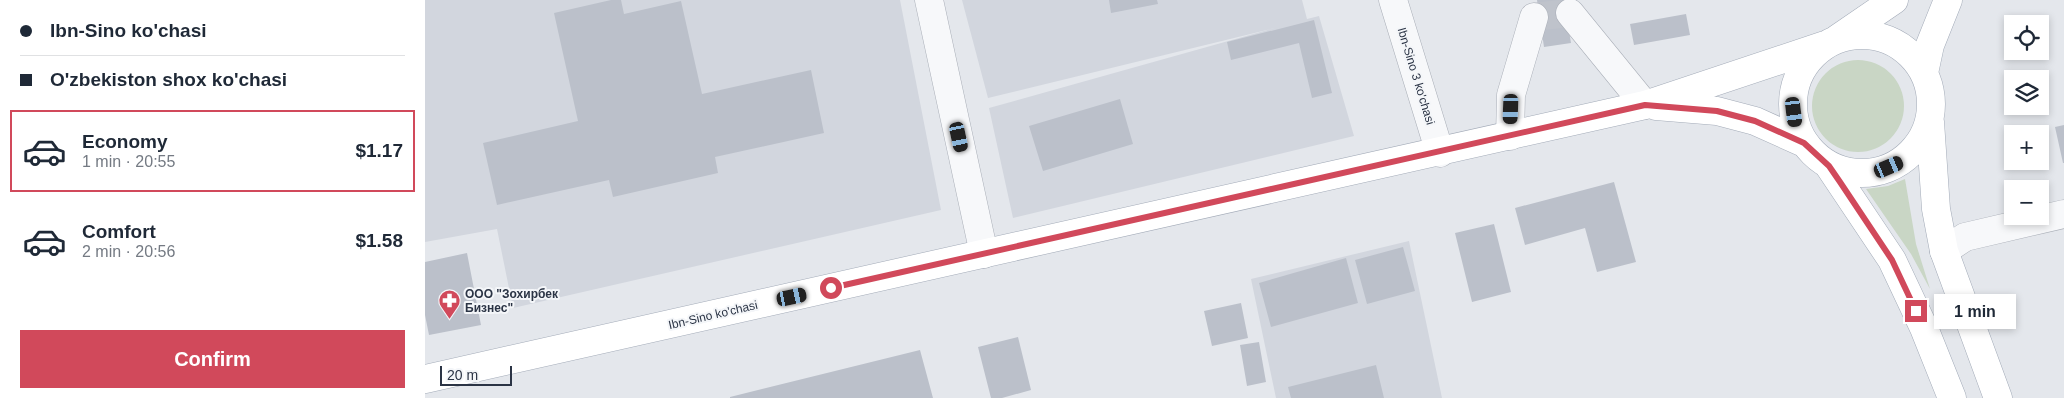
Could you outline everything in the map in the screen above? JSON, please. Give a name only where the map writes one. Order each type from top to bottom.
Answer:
[{"type":"main road","points":[[1804,143],[1795,123],[1793,101],[1797,79],[1808,60],[1894,0]]},
{"type":"main road","points":[[1924,72],[1930,46],[1949,0]]},
{"type":"main road","points":[[1645,105],[1830,43],[1860,35],[1886,39],[1908,52],[1924,72],[1931,98],[1930,122],[1935,209],[1945,251],[1998,398]]},
{"type":"main road","name":"Ibn-Sino ko'chasi","points":[[425,379],[1645,105]]},
{"type":"main road","points":[[1645,105],[1717,111],[1755,121],[1804,143],[1829,166],[1892,260],[1924,328],[1952,398]]},
{"type":"main road","points":[[1829,166],[1853,174],[1878,172],[1901,162],[1919,145],[1930,122]]},
{"type":"street","points":[[929,0],[983,254]]},
{"type":"street","name":"Ibn-Sino 3 ko'chasi","points":[[1393,0],[1439,152]]},
{"type":"street","points":[[1570,13],[1645,105]]},
{"type":"street","points":[[1510,136],[1511,95],[1534,17]]},
{"type":"street","points":[[1945,251],[1965,236],[2064,214]]},
{"type":"shaded area","points":[[425,0],[900,0],[941,210],[513,308],[497,229],[425,242]]},
{"type":"shaded area","points":[[962,0],[1302,0],[1307,19],[1319,16],[1354,136],[1013,218],[989,108],[1275,28],[988,98]]},
{"type":"shaded area","points":[[1409,241],[1442,398],[1276,398],[1251,279]]},
{"type":"green space","points":[[1858,60],[1876,63],[1891,73],[1901,88],[1904,106],[1901,124],[1891,139],[1876,149],[1858,152],[1840,149],[1825,139],[1815,124],[1812,106],[1815,88],[1825,73],[1840,63]]},
{"type":"green space","points":[[1905,179],[1916,244],[1930,289],[1911,254],[1866,189],[1888,186]]},
{"type":"building","points":[[611,0],[621,0],[624,14],[681,1],[702,94],[811,70],[824,133],[715,157],[718,173],[613,197],[609,180],[497,205],[483,143],[578,121],[554,13]]},
{"type":"building","points":[[1109,0],[1157,0],[1158,4],[1111,13]]},
{"type":"building","points":[[1537,0],[1564,0],[1571,43],[1544,47]]},
{"type":"building","points":[[1686,14],[1690,35],[1634,45],[1630,24]]},
{"type":"building","points":[[1314,20],[1332,93],[1312,98],[1299,43],[1231,60],[1227,42]]},
{"type":"building","points":[[1120,99],[1133,144],[1043,171],[1029,126]]},
{"type":"building","points":[[2064,125],[2064,163],[2063,163],[2055,127]]},
{"type":"building","points":[[1614,182],[1636,262],[1597,272],[1585,228],[1525,245],[1515,208]]},
{"type":"building","points":[[1494,224],[1511,292],[1472,302],[1455,233]]},
{"type":"building","points":[[1403,247],[1415,291],[1367,304],[1355,260]]},
{"type":"building","points":[[467,253],[481,325],[429,335],[425,315],[425,262]]},
{"type":"building","points":[[1346,258],[1358,303],[1271,327],[1259,283]]},
{"type":"building","points":[[1241,303],[1248,338],[1212,346],[1204,311]]},
{"type":"building","points":[[1018,337],[1031,390],[1002,398],[991,398],[978,347]]},
{"type":"building","points":[[1259,342],[1266,382],[1247,386],[1240,345]]},
{"type":"building","points":[[920,350],[933,398],[730,398],[730,397]]},
{"type":"building","points":[[1376,365],[1384,398],[1291,398],[1288,387]]},
{"type":"tunnel","points":[[1534,17],[1570,13]]},
{"type":"place","name":"ООО \"Зохирбек Бизнес\"","points":[[449,320]]},
{"type":"route","points":[[831,288],[1645,105],[1717,111],[1755,121],[1804,143],[1829,166],[1840,182],[1892,260],[1916,311]]}]
